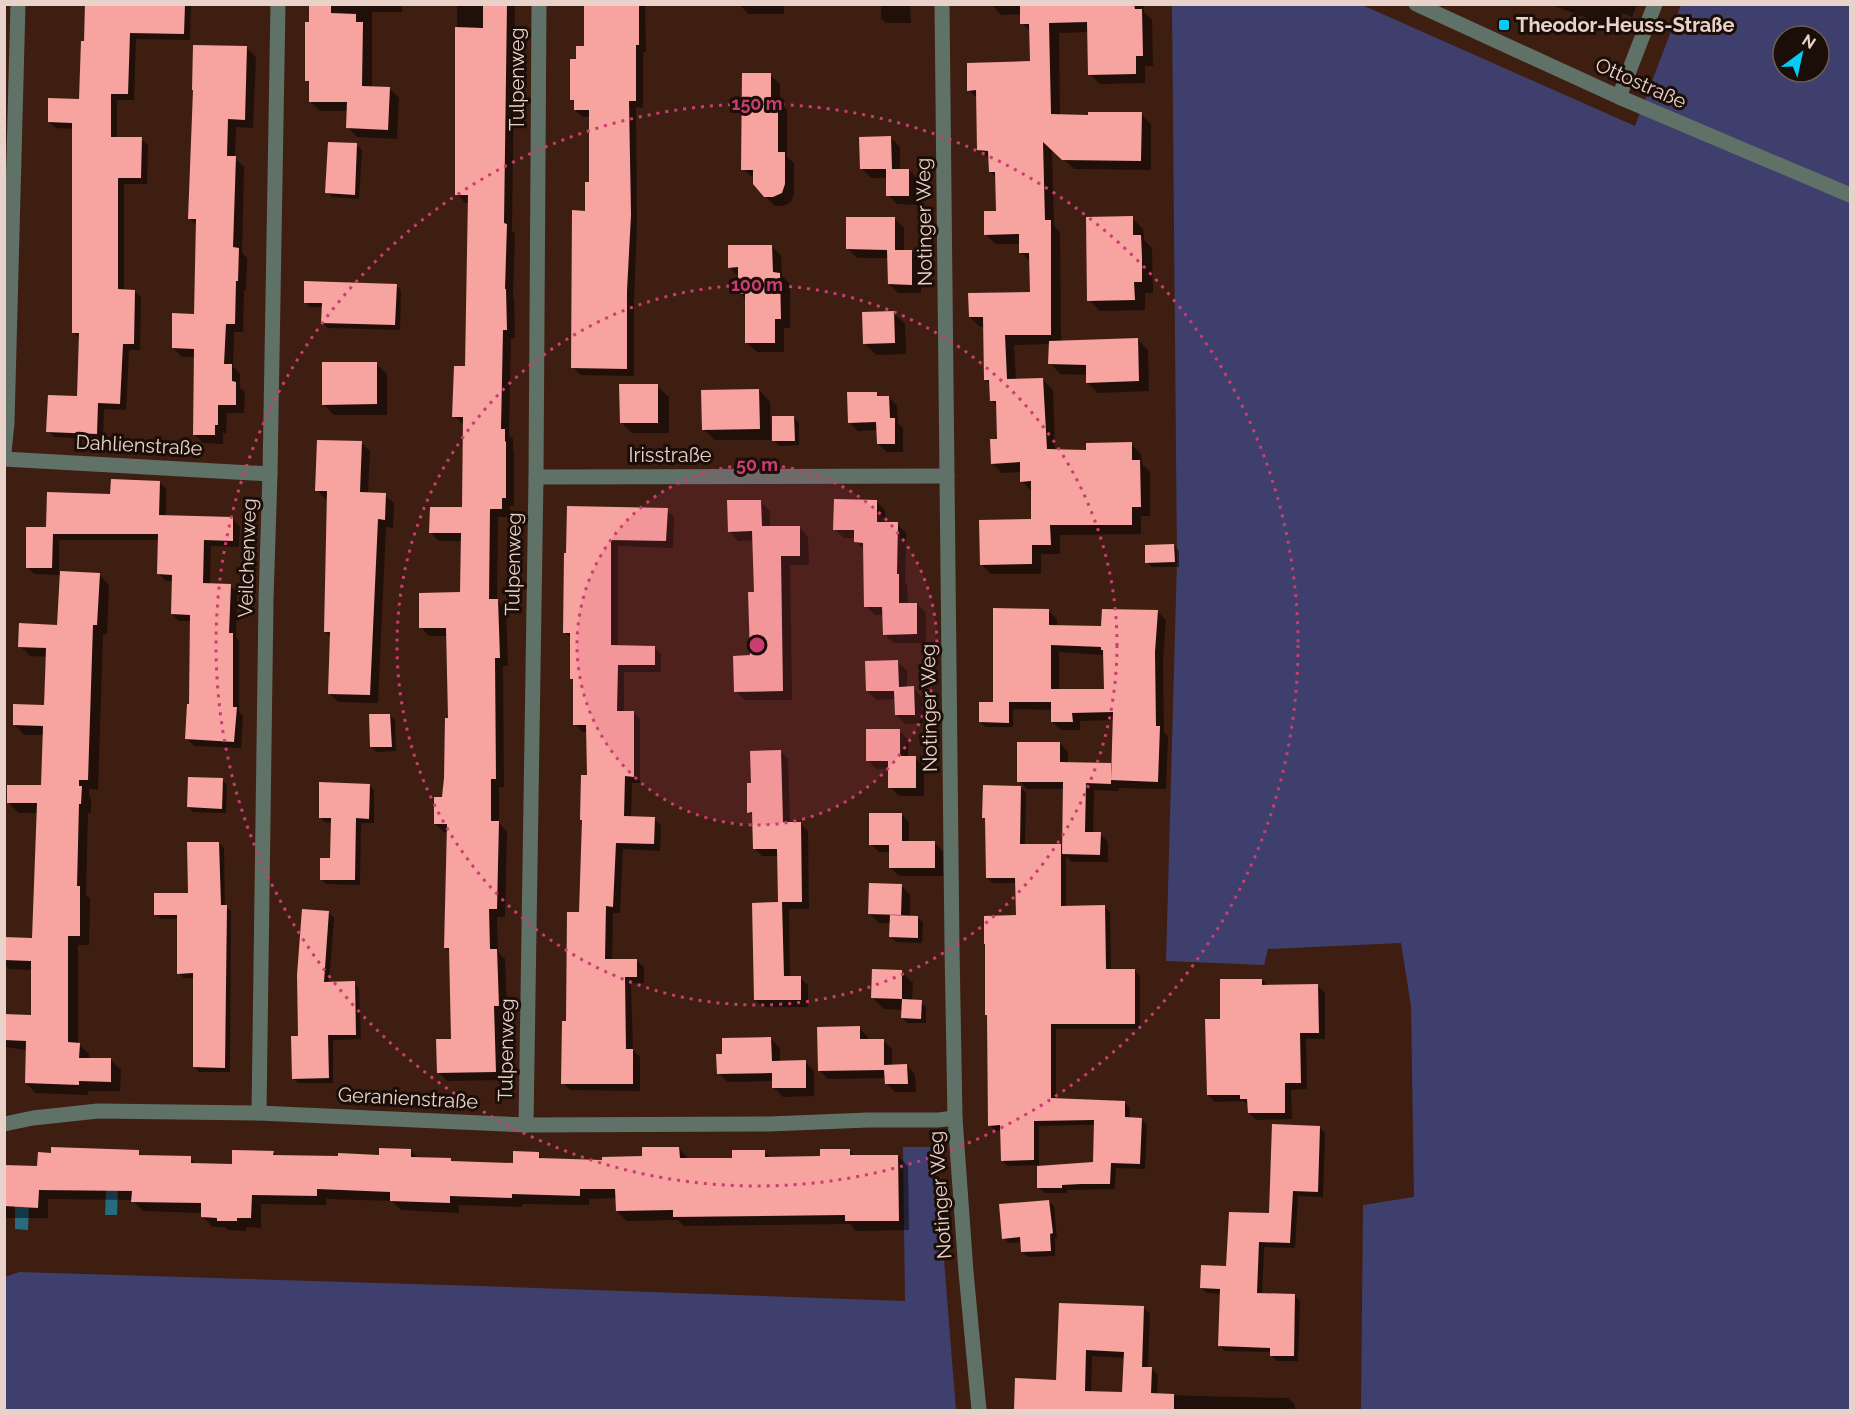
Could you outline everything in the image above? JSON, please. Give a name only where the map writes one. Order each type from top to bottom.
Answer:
[{"type":"street","points":[[4,452],[7,423],[18,4]]},
{"type":"street","name":"Veilchenweg","points":[[259,1113],[278,4]]},
{"type":"street","name":"Tulpenweg","points":[[526,1125],[536,477],[538,4]]},
{"type":"street","name":"Notinger Weg","points":[[942,4],[955,1118],[966,1272],[980,1410]]},
{"type":"street","name":"Ottostraße","points":[[1416,4],[1619,96],[1851,195]]},
{"type":"street","points":[[1619,96],[1655,4]]},
{"type":"street","name":"Dahlienstraße","points":[[4,459],[270,474]]},
{"type":"street","name":"Irisstraße","points":[[536,477],[947,477]]},
{"type":"street","name":"Geranienstraße","points":[[4,1124],[33,1118],[98,1111],[259,1113],[526,1125],[769,1124],[955,1118]]},
{"type":"shaded area","points":[[1172,5],[1362,5],[1635,126],[1681,5],[1850,5],[1850,1410],[1361,1410],[1363,1205],[1414,1197],[1411,1006],[1401,943],[1268,949],[1264,965],[1166,961],[1177,561]]},
{"type":"shaded area","points":[[903,1147],[935,1147],[956,1410],[5,1410],[5,1277],[19,1272],[905,1301]]},
{"type":"water","points":[[106,1187],[118,1188],[117,1215],[105,1215]]},
{"type":"water","points":[[15,1203],[29,1203],[28,1230],[15,1229]]},
{"type":"building","points":[[85,4],[185,4],[184,34],[130,33],[128,94],[111,94],[111,137],[142,137],[141,178],[118,178],[118,289],[135,290],[134,344],[123,344],[120,404],[98,403],[97,434],[46,432],[48,395],[77,396],[79,333],[72,333],[72,123],[48,122],[48,98],[79,99]]},
{"type":"building","points":[[309,4],[331,4],[331,13],[356,14],[356,22],[363,22],[362,86],[390,87],[388,130],[346,128],[347,102],[309,102],[309,81],[305,81],[305,22],[309,22]]},
{"type":"building","points":[[483,4],[507,4],[504,223],[507,224],[505,289],[507,330],[503,330],[501,429],[505,429],[506,441],[506,498],[502,498],[502,509],[490,509],[489,599],[498,599],[500,658],[495,658],[496,779],[491,779],[491,821],[499,821],[497,909],[489,909],[490,949],[497,949],[499,1006],[494,1006],[496,1072],[437,1073],[436,1039],[451,1039],[449,948],[444,948],[447,824],[434,824],[434,797],[442,797],[445,718],[448,718],[446,628],[419,628],[419,593],[460,592],[461,533],[429,533],[430,507],[462,507],[463,417],[452,417],[454,366],[465,366],[468,195],[455,195],[455,27],[483,28]]},
{"type":"building","points":[[584,4],[639,4],[636,101],[629,101],[631,215],[627,291],[627,369],[571,368],[572,210],[585,211],[585,182],[589,182],[589,110],[574,110],[574,100],[570,100],[570,59],[576,59],[576,46],[584,46]]},
{"type":"building","points":[[1020,4],[1134,4],[1135,9],[1142,9],[1143,56],[1136,56],[1136,74],[1088,75],[1087,22],[1049,23],[1051,114],[1088,115],[1088,112],[1142,112],[1141,161],[1062,160],[1043,142],[1045,220],[1051,220],[1051,335],[1005,335],[1007,379],[1043,378],[1047,449],[1086,450],[1086,443],[1132,442],[1132,460],[1140,460],[1141,507],[1132,507],[1132,525],[1050,525],[1051,545],[1032,545],[1032,564],[980,565],[979,520],[1031,519],[1031,481],[1020,482],[1020,462],[991,464],[990,439],[997,439],[996,401],[990,401],[989,380],[984,380],[983,317],[969,317],[968,293],[1030,292],[1029,253],[1019,253],[1019,234],[984,235],[984,211],[996,211],[995,172],[989,172],[988,151],[977,150],[976,90],[967,91],[967,63],[1030,61],[1029,24],[1020,24]]},
{"type":"building","points":[[193,45],[247,46],[245,120],[228,119],[227,156],[236,156],[233,247],[239,248],[235,324],[226,324],[224,364],[232,364],[232,381],[236,382],[236,405],[218,405],[218,425],[215,425],[215,435],[193,435],[194,349],[172,348],[172,313],[194,314],[196,219],[188,219]]},
{"type":"building","points":[[742,73],[771,73],[771,99],[778,99],[778,152],[785,152],[785,184],[782,193],[773,197],[764,197],[753,184],[753,170],[741,170]]},
{"type":"building","points":[[891,136],[892,169],[909,169],[909,196],[886,196],[886,169],[860,169],[859,137]]},
{"type":"building","points":[[328,142],[357,143],[355,195],[325,193]]},
{"type":"building","points":[[1133,216],[1133,235],[1141,235],[1142,257],[1142,282],[1134,282],[1135,300],[1087,301],[1086,217]]},
{"type":"building","points":[[846,217],[895,217],[895,250],[912,250],[912,285],[888,284],[887,250],[846,249]]},
{"type":"building","points":[[728,245],[772,245],[773,272],[780,273],[781,319],[775,319],[775,343],[745,343],[745,294],[738,294],[738,267],[728,268]]},
{"type":"building","points":[[304,281],[397,284],[395,325],[321,323],[322,303],[304,303]]},
{"type":"building","points":[[894,311],[895,343],[863,344],[862,312]]},
{"type":"building","points":[[1138,338],[1139,381],[1086,383],[1086,365],[1048,364],[1049,341]]},
{"type":"building","points":[[322,362],[377,362],[377,404],[322,405]]},
{"type":"building","points":[[619,384],[658,384],[658,423],[620,423]]},
{"type":"building","points":[[759,389],[760,429],[702,430],[701,390]]},
{"type":"building","points":[[847,392],[877,392],[877,396],[889,396],[890,418],[895,418],[895,444],[877,444],[876,422],[848,423]]},
{"type":"building","points":[[772,416],[794,416],[795,441],[772,441]]},
{"type":"building","points":[[317,440],[362,441],[360,492],[386,493],[385,520],[378,519],[370,695],[328,694],[330,632],[324,632],[327,491],[315,491]]},
{"type":"building","points":[[111,479],[160,481],[159,515],[233,517],[233,541],[204,540],[203,583],[231,584],[229,633],[233,633],[233,707],[237,707],[234,742],[185,739],[187,704],[189,704],[190,615],[171,614],[172,575],[157,574],[158,534],[53,534],[52,568],[26,568],[26,527],[46,527],[47,492],[110,494]]},
{"type":"building","points":[[834,499],[877,500],[877,522],[898,522],[899,603],[917,603],[917,634],[883,635],[882,607],[864,607],[863,543],[854,542],[854,530],[833,530]]},
{"type":"building","points":[[727,500],[761,500],[762,526],[800,526],[800,556],[781,556],[783,691],[734,692],[733,656],[750,655],[748,592],[754,592],[752,531],[728,532]]},
{"type":"building","points":[[567,506],[668,508],[666,541],[611,540],[611,645],[655,646],[655,665],[618,665],[617,711],[634,711],[634,777],[625,776],[624,816],[655,817],[654,844],[616,843],[613,907],[606,906],[605,959],[637,959],[637,977],[625,977],[626,1049],[633,1049],[633,1084],[561,1084],[562,1021],[566,1021],[567,912],[579,912],[581,775],[587,775],[586,725],[573,725],[570,633],[563,633]]},
{"type":"building","points":[[1174,544],[1175,562],[1145,563],[1145,545]]},
{"type":"building","points":[[60,571],[100,573],[97,625],[93,625],[88,780],[79,780],[79,786],[82,786],[81,804],[79,804],[77,886],[80,886],[80,936],[68,936],[68,1042],[80,1043],[79,1058],[111,1058],[111,1082],[79,1081],[79,1085],[25,1083],[26,1041],[4,1040],[4,1014],[31,1015],[31,961],[4,960],[4,937],[32,938],[37,803],[7,803],[7,785],[41,785],[43,726],[13,725],[13,704],[44,705],[45,678],[46,648],[18,647],[19,623],[57,625]]},
{"type":"building","points":[[993,608],[1049,609],[1049,625],[1101,626],[1102,609],[1158,610],[1155,652],[1156,726],[1160,726],[1158,782],[1111,780],[1113,712],[1072,713],[1073,722],[1051,722],[1051,702],[993,702]],"holes":[[[1051,645],[1101,647],[1104,689],[1051,689]]]},
{"type":"building","points":[[898,660],[899,687],[914,686],[915,715],[895,715],[894,691],[866,691],[865,661]]},
{"type":"building","points":[[979,702],[1009,702],[1009,723],[979,722]]},
{"type":"building","points":[[369,714],[390,714],[392,747],[370,747]]},
{"type":"building","points":[[866,729],[900,729],[900,756],[916,756],[916,788],[888,788],[888,761],[866,761]]},
{"type":"building","points":[[1017,742],[1060,742],[1060,762],[1111,763],[1111,784],[1086,783],[1085,832],[1101,832],[1100,855],[1062,854],[1063,782],[1017,782]]},
{"type":"building","points":[[781,750],[783,822],[801,822],[802,902],[782,902],[784,976],[801,976],[801,1000],[754,1000],[752,903],[778,902],[777,849],[753,849],[752,812],[747,813],[747,783],[751,783],[750,751]]},
{"type":"building","points":[[188,777],[223,778],[222,809],[187,807]]},
{"type":"building","points":[[319,782],[370,784],[369,819],[356,818],[355,880],[320,880],[320,858],[330,858],[331,818],[319,818]]},
{"type":"building","points":[[983,785],[1021,786],[1020,844],[1061,844],[1061,906],[1105,905],[1106,969],[1135,969],[1135,1024],[1051,1024],[1051,1098],[1125,1101],[1125,1117],[1142,1118],[1140,1164],[1111,1163],[1110,1184],[1037,1188],[1037,1166],[1093,1162],[1094,1120],[1034,1121],[1034,1160],[1001,1161],[1000,1125],[988,1126],[984,916],[1016,915],[1015,878],[986,878],[985,818],[982,818]]},
{"type":"building","points":[[869,813],[902,813],[902,841],[935,841],[935,868],[889,868],[889,845],[869,845]]},
{"type":"building","points":[[187,842],[219,842],[221,905],[227,905],[225,1068],[193,1067],[193,973],[177,974],[177,915],[154,915],[154,893],[188,893]]},
{"type":"building","points":[[869,883],[902,884],[901,915],[868,914]]},
{"type":"building","points":[[302,909],[329,911],[324,982],[355,981],[356,1035],[328,1035],[329,1078],[292,1079],[291,1036],[298,1036],[297,975]]},
{"type":"building","points":[[890,915],[918,916],[918,938],[889,937]]},
{"type":"building","points":[[872,969],[902,970],[902,999],[871,998]]},
{"type":"building","points":[[1220,979],[1262,979],[1262,985],[1318,984],[1319,1033],[1300,1033],[1301,1083],[1285,1083],[1285,1113],[1248,1113],[1247,1099],[1240,1099],[1240,1095],[1207,1095],[1205,1019],[1220,1019]]},
{"type":"building","points":[[902,999],[922,1000],[921,1019],[901,1018]]},
{"type":"building","points":[[860,1026],[860,1039],[884,1039],[884,1065],[907,1064],[908,1084],[885,1084],[884,1070],[818,1071],[817,1027]]},
{"type":"building","points":[[771,1037],[772,1061],[806,1060],[806,1088],[772,1088],[772,1073],[717,1074],[716,1054],[722,1054],[722,1038]]},
{"type":"building","points":[[1272,1124],[1320,1126],[1318,1192],[1293,1191],[1290,1243],[1259,1242],[1257,1293],[1295,1294],[1294,1356],[1270,1356],[1270,1348],[1218,1346],[1220,1289],[1200,1288],[1201,1265],[1226,1266],[1229,1212],[1269,1213]]},
{"type":"building","points":[[51,1147],[139,1150],[139,1155],[191,1156],[191,1163],[232,1164],[232,1150],[274,1151],[273,1155],[338,1156],[338,1153],[379,1155],[379,1148],[411,1149],[411,1157],[513,1163],[513,1151],[539,1152],[539,1158],[602,1160],[602,1157],[642,1156],[642,1147],[679,1147],[680,1158],[732,1158],[732,1150],[765,1150],[765,1157],[820,1156],[820,1149],[850,1149],[850,1155],[898,1155],[899,1221],[845,1221],[845,1215],[673,1217],[673,1210],[616,1211],[615,1189],[580,1189],[580,1196],[512,1194],[512,1198],[450,1196],[450,1203],[390,1201],[390,1192],[317,1189],[317,1196],[252,1195],[251,1218],[237,1218],[237,1221],[217,1221],[217,1218],[201,1217],[201,1203],[131,1202],[132,1191],[39,1190],[38,1208],[4,1206],[4,1165],[37,1166],[38,1152],[51,1153]]},
{"type":"building","points":[[1049,1200],[1053,1233],[1050,1234],[1051,1251],[1021,1252],[1020,1237],[1002,1239],[999,1204]]},
{"type":"building","points":[[1059,1303],[1144,1306],[1142,1367],[1152,1367],[1151,1393],[1174,1394],[1174,1410],[1014,1410],[1015,1378],[1056,1380]],"holes":[[[1086,1350],[1124,1352],[1122,1392],[1085,1391]]]},
{"type":"place","name":"Theodor-Heuss-Straße","points":[[1504,25]]}]
